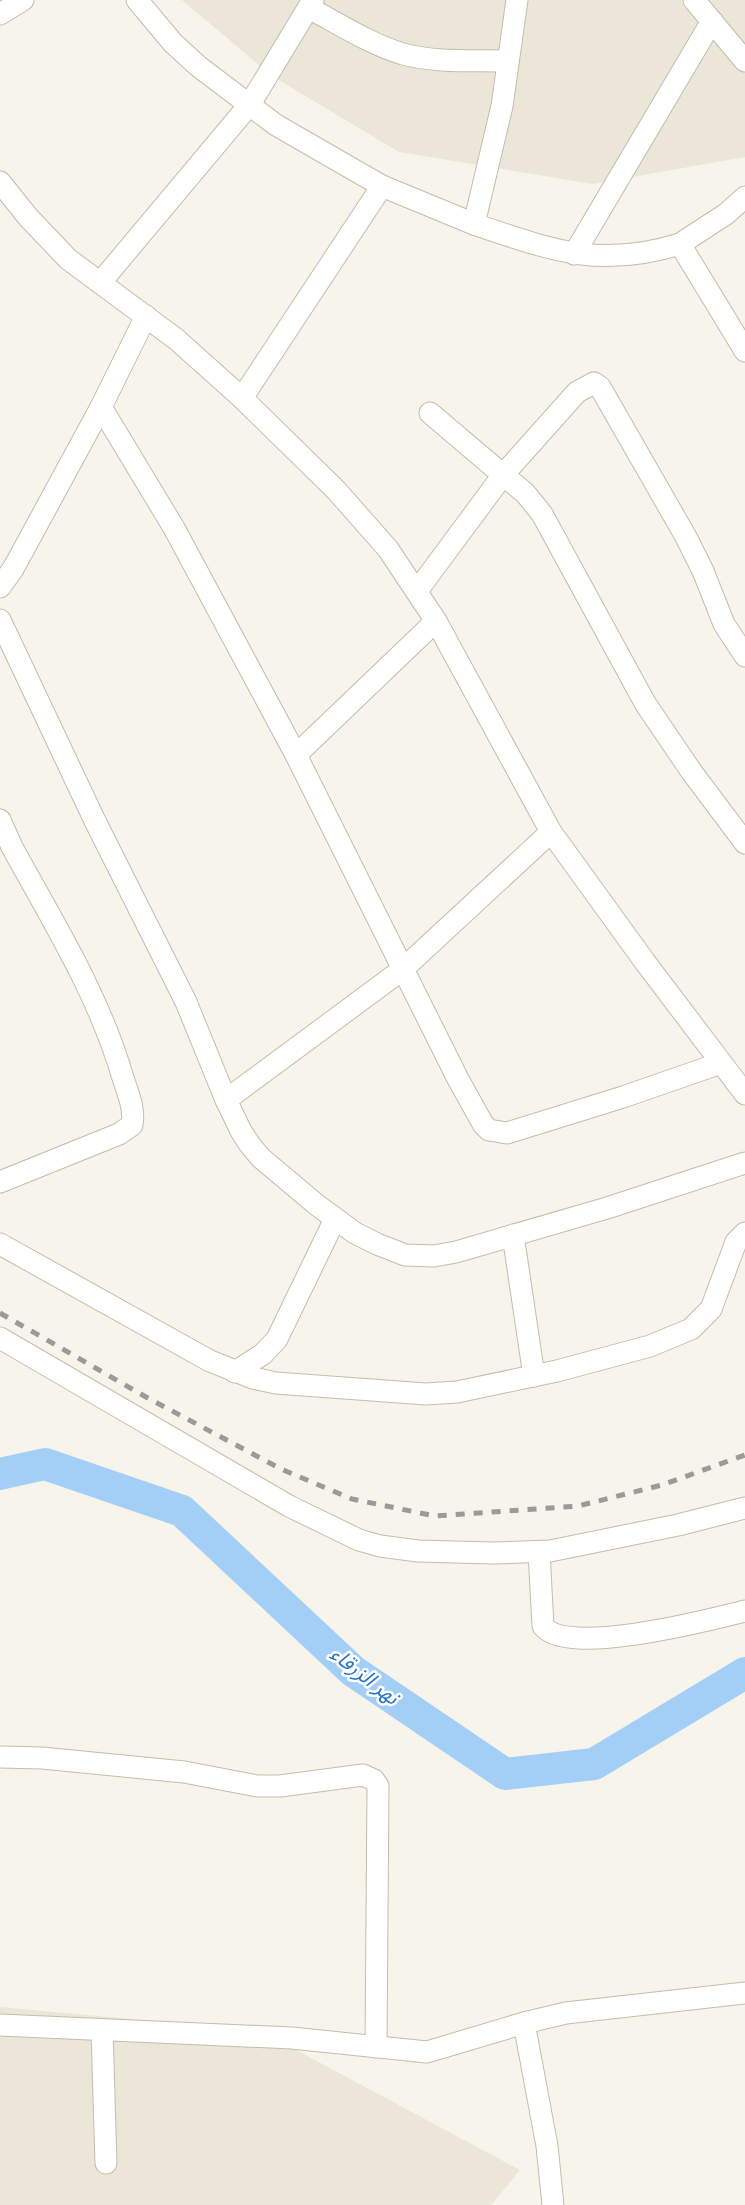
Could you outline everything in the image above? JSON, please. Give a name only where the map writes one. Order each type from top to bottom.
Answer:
[{"type":"street","points":[[0,14],[23,0]]},
{"type":"street","points":[[136,0],[173,43],[198,66],[276,125],[382,186],[474,224],[574,254],[598,257],[636,255],[680,244],[726,214],[745,197]]},
{"type":"street","points":[[474,224],[493,152],[517,0]]},
{"type":"street","points":[[694,0],[745,61]]},
{"type":"street","points":[[100,283],[250,104],[311,4],[367,39],[404,54],[439,60],[508,61]]},
{"type":"street","points":[[574,254],[712,21]]},
{"type":"street","points":[[0,182],[68,259],[176,339],[242,398],[360,516],[388,550],[436,621],[551,832],[745,1094]]},
{"type":"street","points":[[242,398],[382,186]]},
{"type":"street","points":[[680,244],[745,351]]},
{"type":"street","points":[[0,587],[13,569],[101,407],[146,316]]},
{"type":"street","points":[[416,591],[503,475],[577,392],[594,383],[600,387],[686,537],[724,624],[745,656]]},
{"type":"street","points":[[101,407],[174,528],[296,755],[483,1125],[489,1130],[507,1133],[721,1063]]},
{"type":"street","points":[[430,413],[525,493],[542,514],[645,703],[745,843]]},
{"type":"street","points":[[0,621],[94,821],[186,1002],[241,1131],[261,1158],[335,1219],[376,1244],[405,1255],[434,1256],[607,1208],[745,1163]]},
{"type":"street","points":[[296,755],[436,621]]},
{"type":"street","points":[[0,820],[101,1013],[116,1053],[133,1114],[132,1125],[119,1134],[0,1182]]},
{"type":"street","points":[[226,1100],[403,969],[551,832]]},
{"type":"street","points":[[234,1371],[263,1354],[277,1339],[335,1219]]},
{"type":"street","points":[[0,1244],[210,1361],[234,1371],[276,1383],[426,1394],[457,1392],[534,1376],[650,1346],[691,1329],[712,1309],[736,1242],[745,1233]]},
{"type":"street","points":[[513,1235],[534,1376]]},
{"type":"street","points":[[0,1338],[250,1485],[359,1540],[380,1546],[418,1551],[539,1552],[678,1525],[745,1508]]},
{"type":"street","points":[[539,1552],[543,1626],[547,1631],[564,1639],[616,1636],[745,1611]]},
{"type":"street","points":[[0,1757],[41,1758],[184,1772],[257,1786],[280,1786],[363,1775],[374,1780],[378,1786],[376,2048]]},
{"type":"street","points":[[0,2025],[292,2038],[415,2052],[437,2051],[524,2023],[566,2013],[745,1993]]},
{"type":"street","points":[[524,2023],[547,2146],[552,2205]]},
{"type":"street","points":[[102,2031],[106,2163]]},
{"type":"shaded area","points":[[182,0],[745,0],[745,157],[593,184],[399,152],[272,76]]},
{"type":"shaded area","points":[[0,2007],[261,2031],[520,2170],[491,2205],[0,2205]]},
{"type":"waterway","name":"نهر الزرقاء","points":[[0,1474],[45,1464],[182,1511],[353,1671],[505,1774],[594,1764],[745,1673]]},
{"type":"railway","points":[[0,1313],[146,1397],[281,1469],[352,1499],[435,1516],[578,1506],[662,1485],[745,1455]]}]
